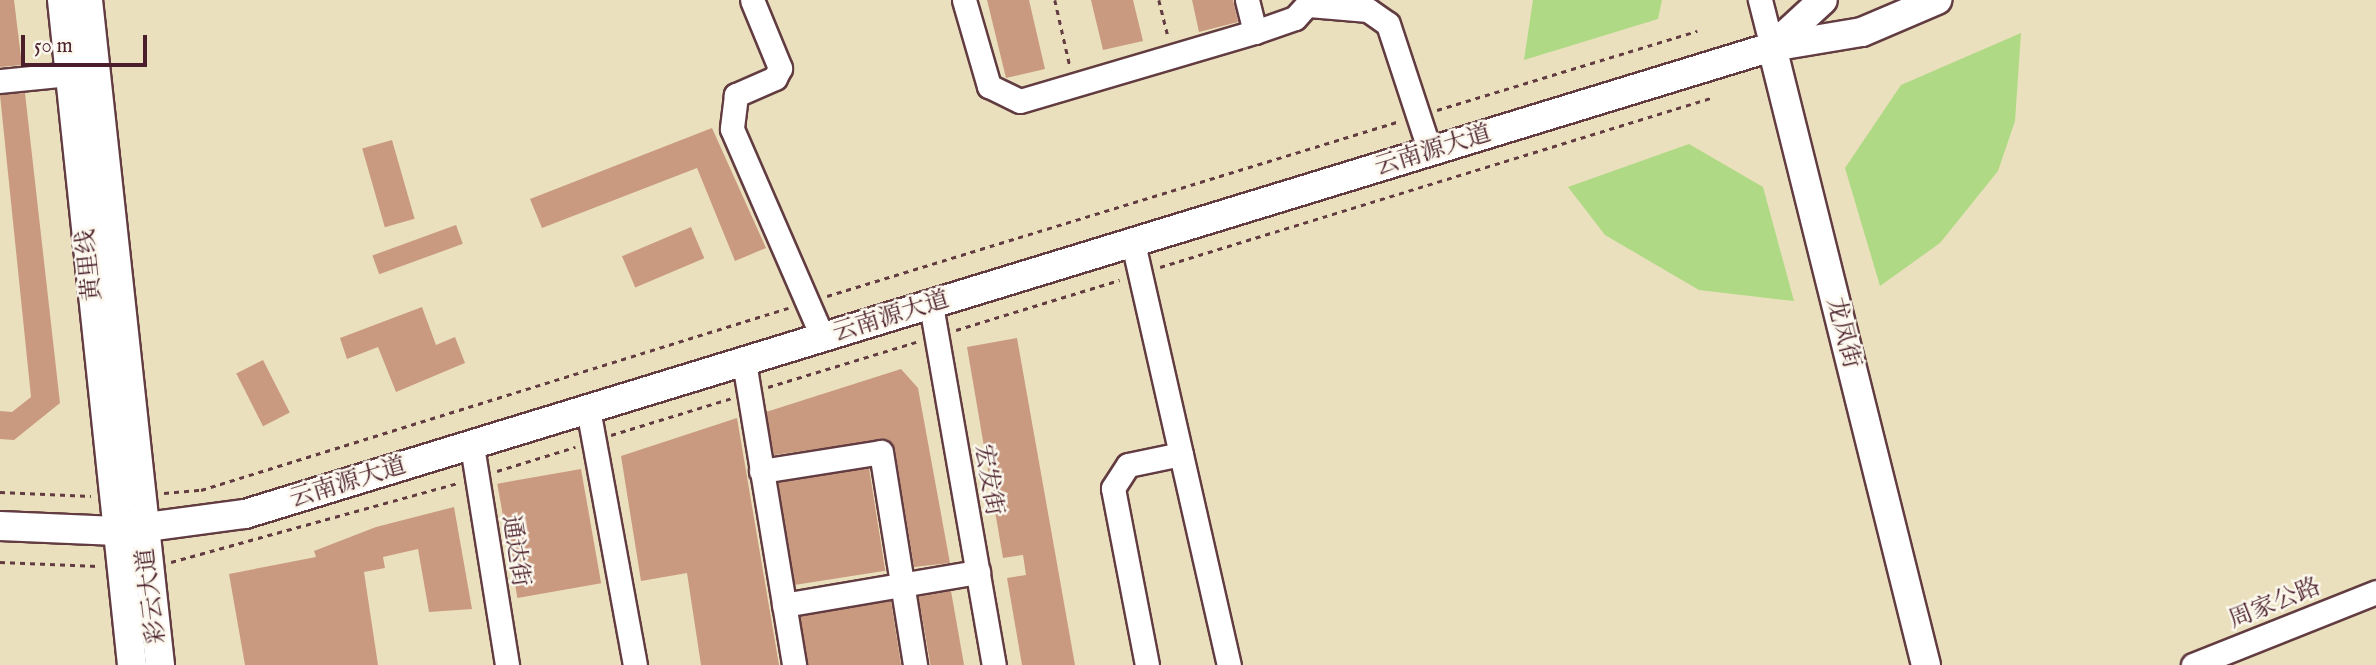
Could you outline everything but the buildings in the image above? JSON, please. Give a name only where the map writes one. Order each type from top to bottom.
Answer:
[{"type":"main road","name":"黄里线","points":[[62,0],[127,496]]},
{"type":"main road","name":"黄里线","points":[[88,0],[130,529]]},
{"type":"main road","name":"云南源大道","points":[[1772,47],[1823,0]]},
{"type":"main road","name":"云南源大道","points":[[0,526],[130,529],[246,514],[1772,47],[1861,32],[1937,0]]},
{"type":"main road","name":"龙凤街","points":[[1772,47],[1926,665]]},
{"type":"main road","name":"彩云大道","points":[[130,529],[121,567],[132,665]]},
{"type":"main road","name":"彩云大道","points":[[130,529],[160,665]]},
{"type":"street","points":[[752,0],[779,73],[736,95],[732,129],[822,338]]},
{"type":"street","points":[[964,0],[995,92],[1020,101],[1285,23],[1310,2],[1368,10],[1388,23],[1430,152]]},
{"type":"street","points":[[1247,0],[1255,32]]},
{"type":"street","name":"龙凤街","points":[[1760,0],[1772,47]]},
{"type":"street","points":[[0,81],[70,74]]},
{"type":"street","points":[[1133,243],[1229,665]]},
{"type":"street","name":"宏发街","points":[[931,304],[994,665]]},
{"type":"street","points":[[744,362],[794,665]]},
{"type":"street","points":[[588,409],[635,665]]},
{"type":"street","name":"通达街","points":[[472,446],[507,665]]},
{"type":"street","points":[[761,471],[881,452],[915,665]]},
{"type":"street","points":[[1147,665],[1113,488],[1128,466],[1181,454]]},
{"type":"street","points":[[784,605],[978,572]]},
{"type":"street","name":"周家公路","points":[[2193,665],[2376,592]]},
{"type":"path","points":[[1055,0],[1075,86]]},
{"type":"path","points":[[1159,0],[1173,57]]},
{"type":"path","points":[[0,492],[127,496],[201,490],[1697,31]]},
{"type":"path","points":[[0,562],[121,567]]},
{"type":"green space","points":[[1533,0],[1662,0],[1658,19],[1524,60]]},
{"type":"green space","points":[[2021,33],[2015,121],[1998,171],[1940,243],[1880,286],[1845,168],[1901,85]]},
{"type":"green space","points":[[1689,144],[1763,187],[1794,301],[1699,290],[1605,235],[1568,187]]}]
